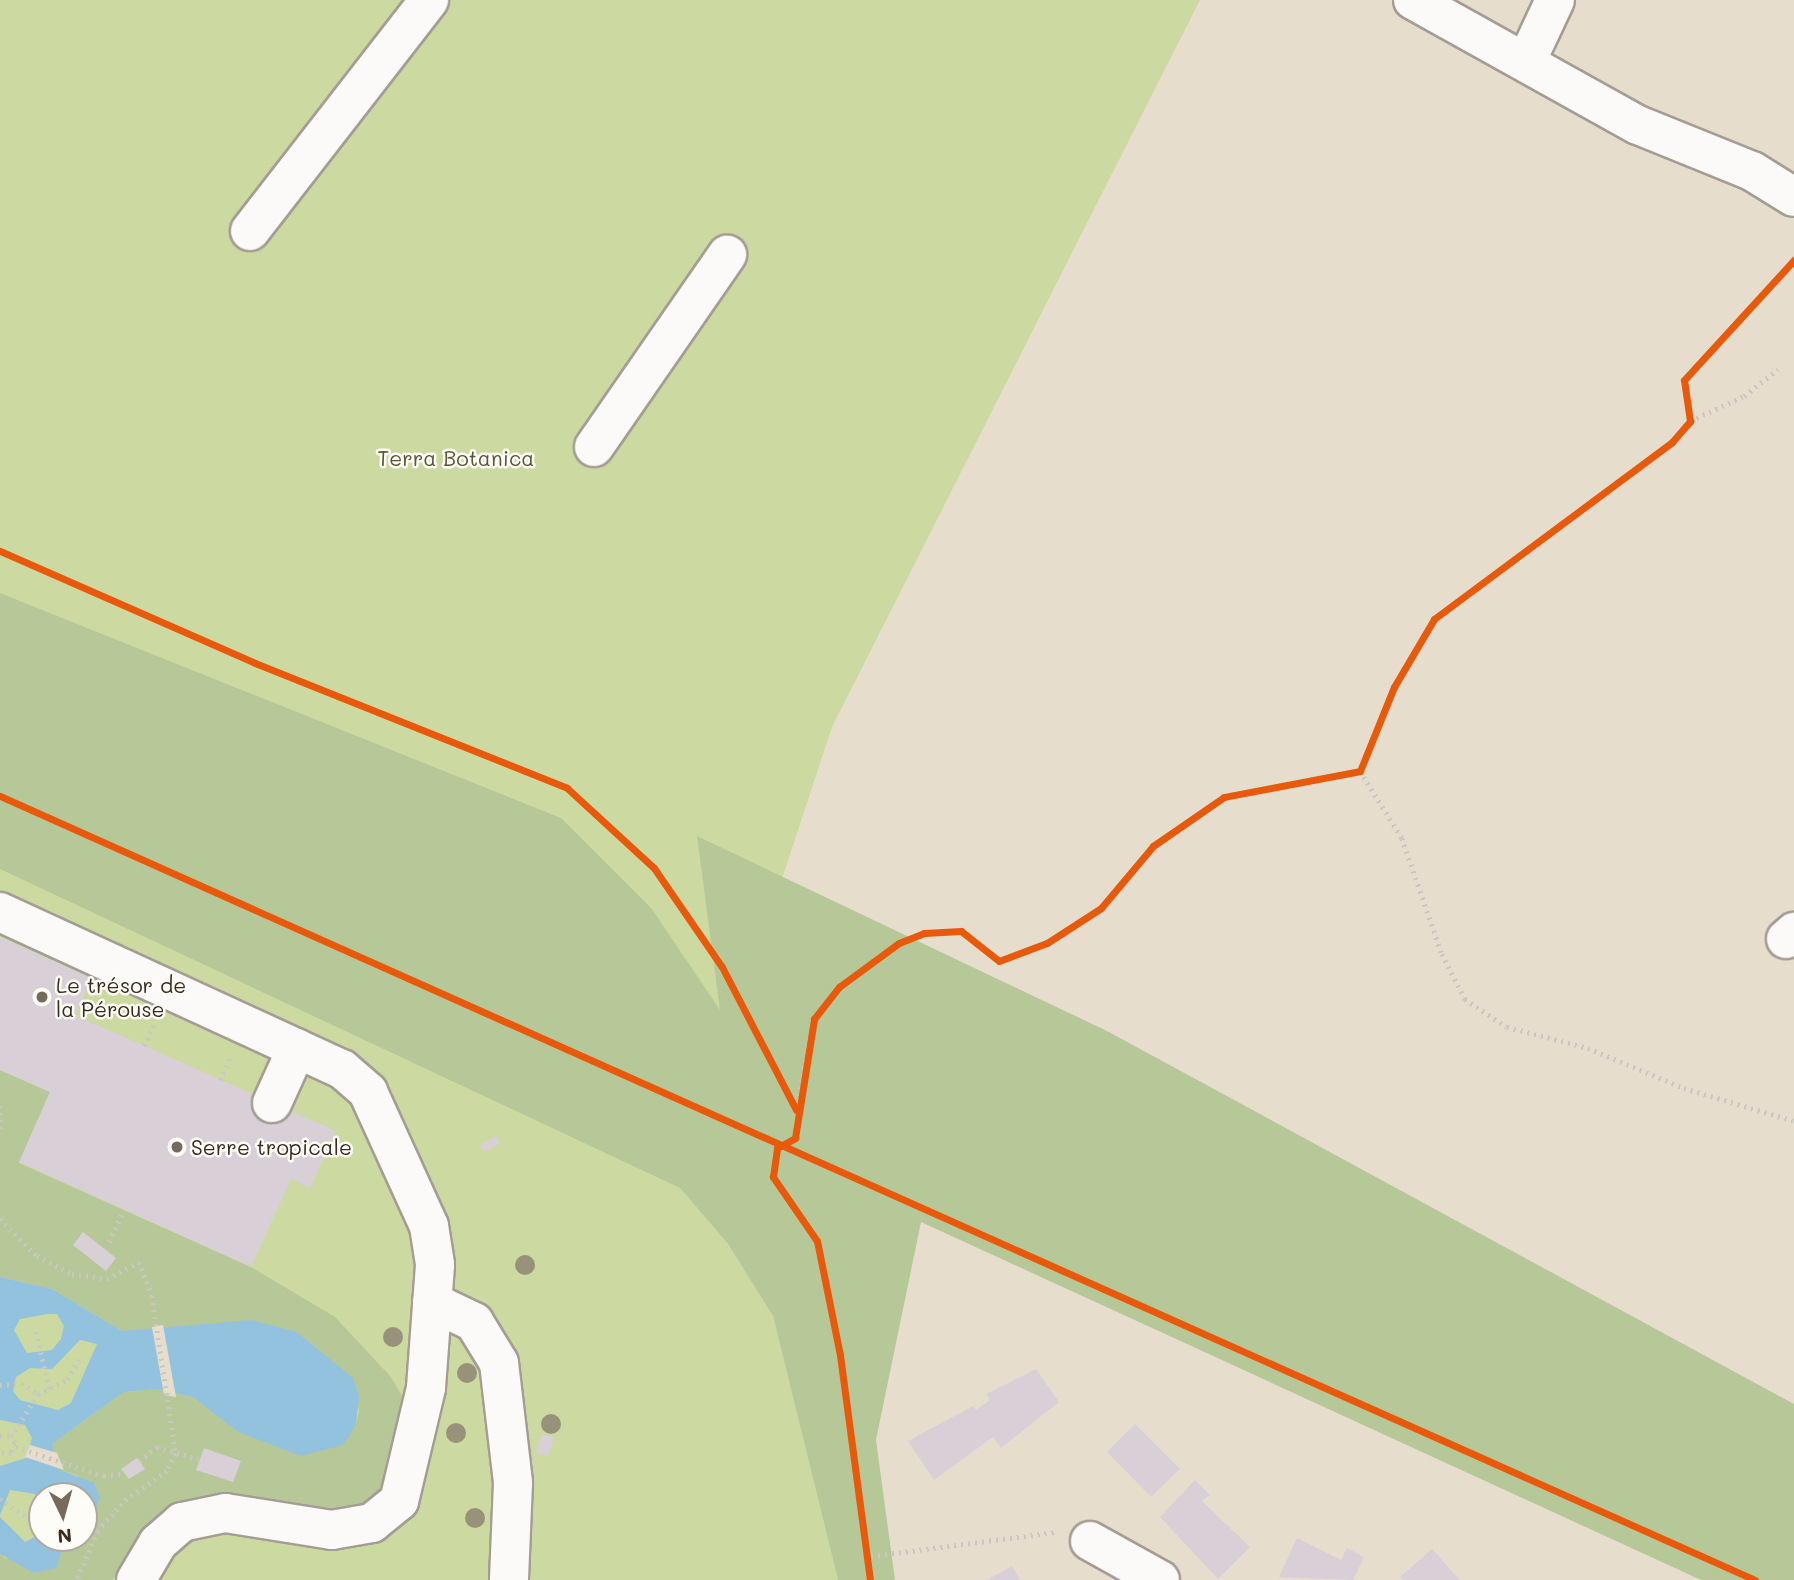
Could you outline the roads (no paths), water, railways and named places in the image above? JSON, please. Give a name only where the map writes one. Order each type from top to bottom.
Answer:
[{"type":"street","points":[[250,231],[429,0]]},
{"type":"street","points":[[1413,0],[1690,151],[1752,171],[1794,197]]},
{"type":"street","points":[[1526,62],[1555,0]]},
{"type":"street","points":[[594,447],[727,255]]},
{"type":"street","points":[[0,912],[342,1069],[368,1092],[429,1226],[432,1302],[415,1454],[399,1501],[372,1523],[332,1530],[225,1513],[182,1522],[158,1543],[136,1580]]},
{"type":"street","points":[[272,1103],[298,1048]]},
{"type":"street","points":[[432,1302],[474,1322],[499,1363],[513,1483],[509,1580]]},
{"type":"street","points":[[1090,1541],[1160,1580]]},
{"type":"water","points":[[0,1277],[52,1289],[122,1331],[251,1320],[297,1332],[353,1378],[359,1396],[356,1425],[343,1445],[301,1456],[238,1432],[193,1397],[155,1389],[124,1392],[52,1444],[58,1469],[91,1482],[28,1482],[28,1493],[10,1490],[0,1515],[0,1466],[26,1458],[32,1438],[25,1425],[0,1420]],"holes":[[[57,1314],[64,1326],[61,1339],[52,1350],[27,1353],[14,1330],[20,1319]],[[80,1340],[97,1344],[71,1403],[58,1410],[20,1400],[13,1391],[16,1377],[30,1368],[52,1369]]]},
{"type":"water","points":[[0,1517],[25,1542],[28,1540],[28,1552],[61,1552],[56,1568],[34,1573],[0,1554]]},
{"type":"place","name":"Le trésor de la Pérouse","points":[[42,997]]},
{"type":"place","name":"Serre tropicale","points":[[177,1147]]},
{"type":"park label","name":"Terra Botanica","points":[[456,458]]}]
